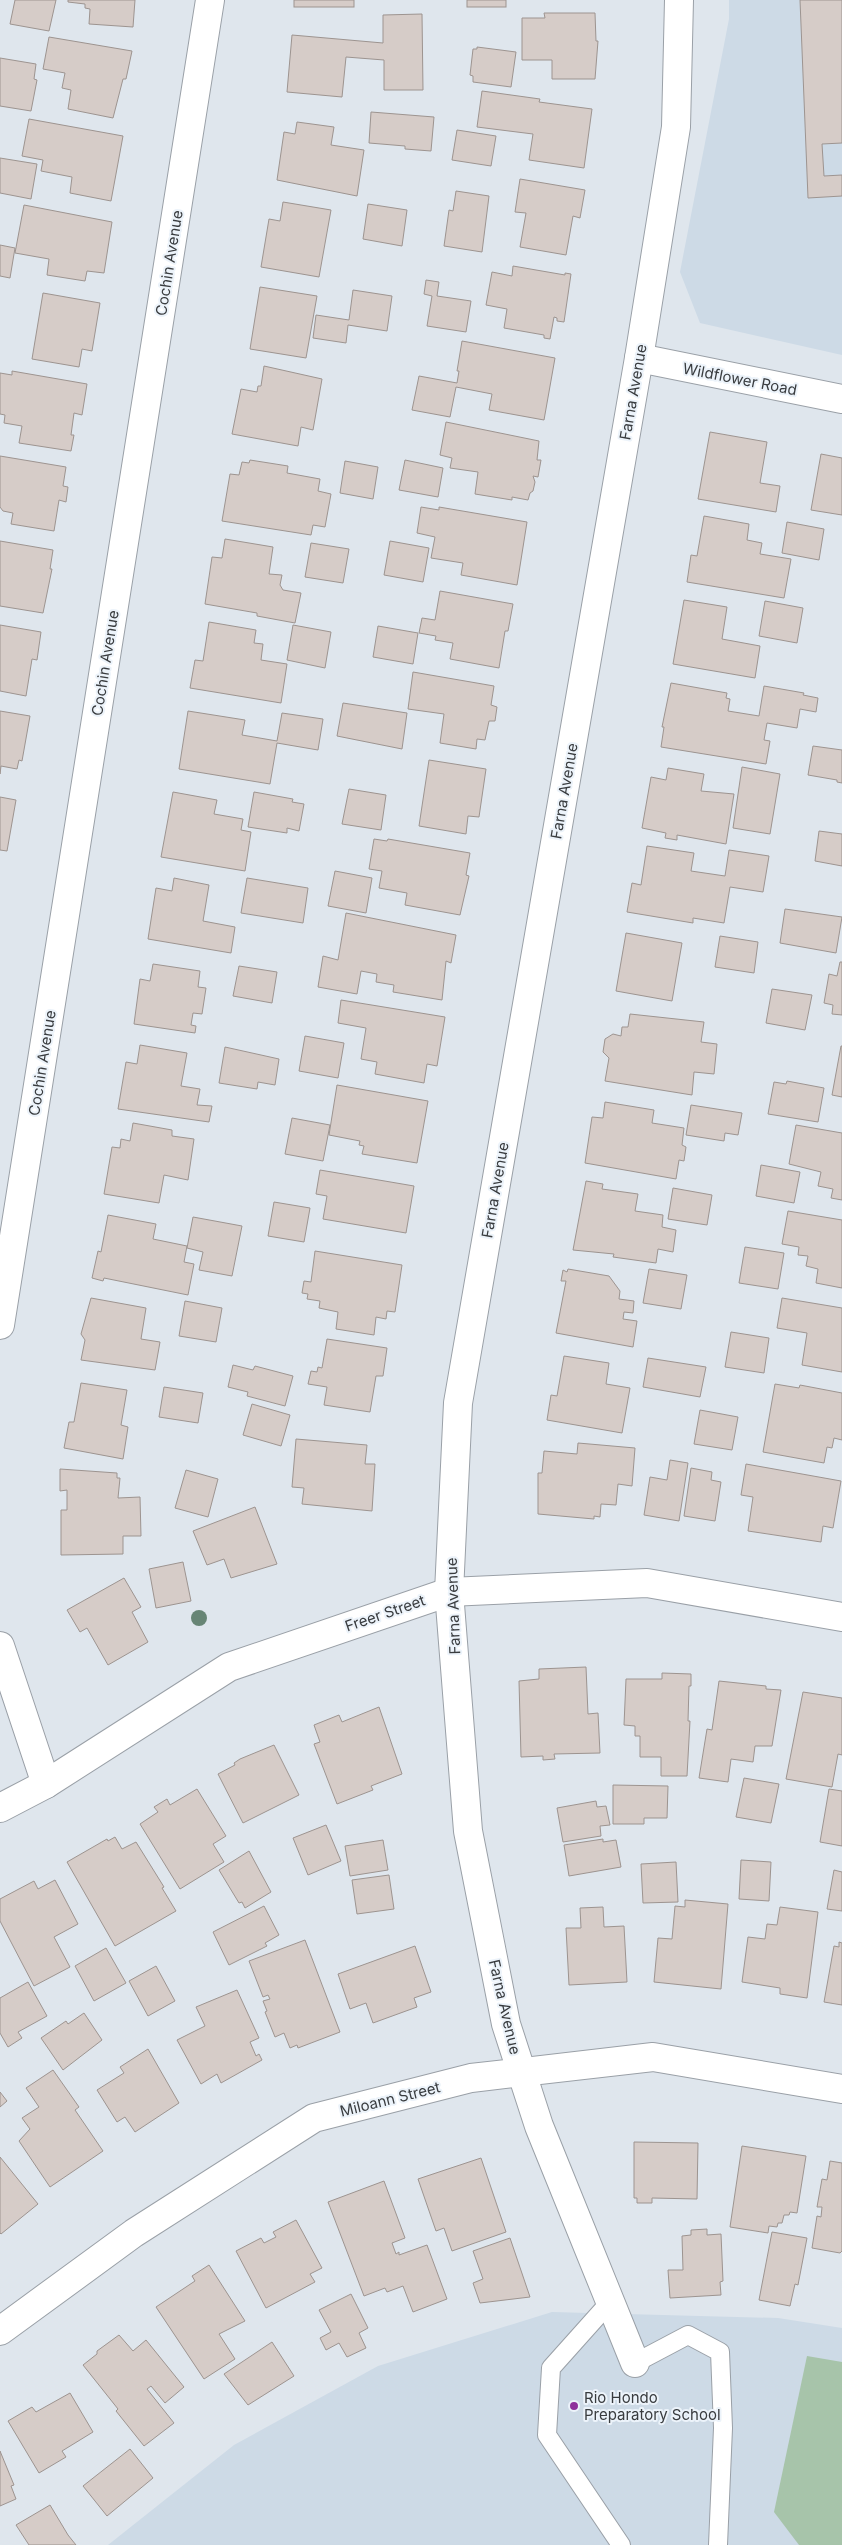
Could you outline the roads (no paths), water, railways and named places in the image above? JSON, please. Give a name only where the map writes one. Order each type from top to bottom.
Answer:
[{"type":"street","name":"Cochin Avenue","points":[[0,1325],[210,0]]},
{"type":"street","name":"Farna Avenue","points":[[635,2363],[539,2126],[506,2024],[468,1831],[449,1592],[458,1403],[639,358],[676,127],[679,0]]},
{"type":"street","name":"Wildflower Road","points":[[639,358],[842,398]]},
{"type":"street","name":"Freer Street","points":[[0,1808],[46,1784],[229,1667],[449,1592],[647,1582],[842,1617]]},
{"type":"street","points":[[0,1646],[46,1784]]},
{"type":"street","name":"Miloann Street","points":[[0,2331],[134,2233],[314,2118],[471,2078],[653,2057],[842,2089]]},
{"type":"lane","points":[[610,2302],[551,2368],[547,2435],[621,2545]]},
{"type":"lane","points":[[635,2363],[688,2335],[720,2352],[723,2428],[718,2545]]},
{"type":"place","name":"Rio Hondo Preparatory School","points":[[574,2406]]}]
